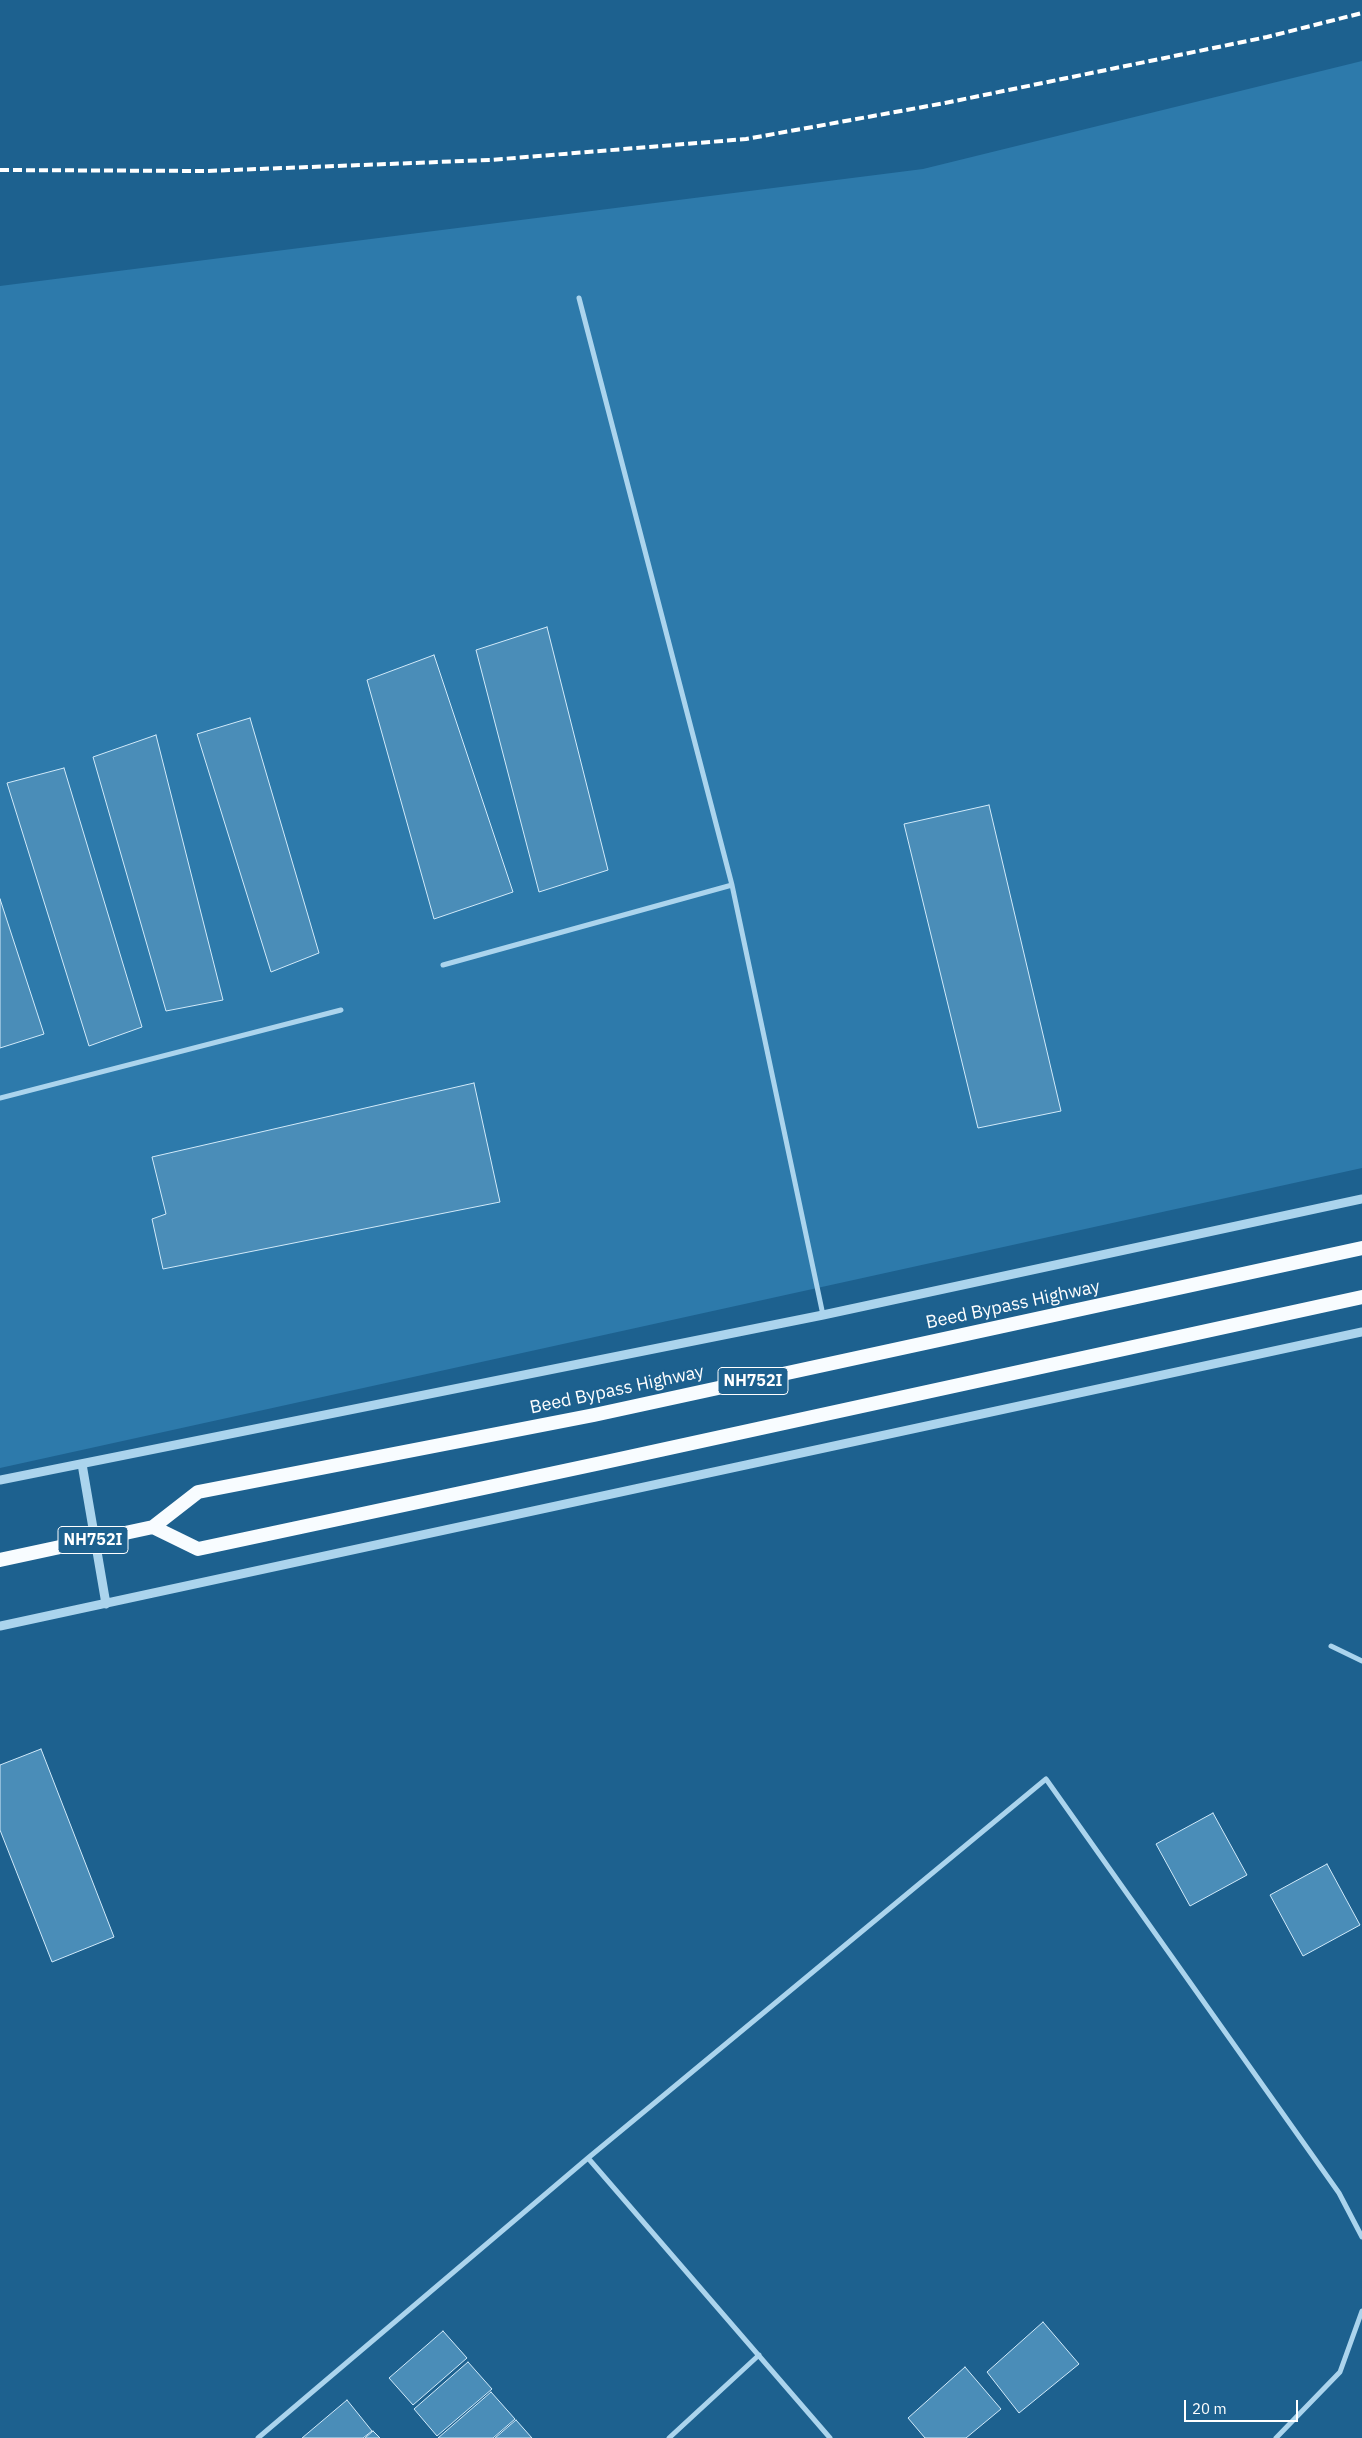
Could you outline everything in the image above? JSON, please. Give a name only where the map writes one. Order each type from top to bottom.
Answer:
[{"type":"highway","name":"Beed Bypass Highway","points":[[0,1560],[153,1527],[198,1492],[604,1413],[1362,1248]]},
{"type":"highway","name":"NH752I","points":[[153,1527],[198,1549],[601,1464],[1362,1297]]},
{"type":"street","points":[[579,298],[732,885],[823,1315]]},
{"type":"street","points":[[443,965],[732,885]]},
{"type":"street","points":[[0,1098],[341,1010]]},
{"type":"street","points":[[0,1480],[823,1315],[1362,1199]]},
{"type":"street","points":[[0,1626],[1362,1332]]},
{"type":"street","points":[[82,1464],[106,1604]]},
{"type":"street","points":[[1331,1646],[1362,1661]]},
{"type":"street","points":[[258,2438],[588,2158],[1046,1779],[1339,2193],[1362,2237]]},
{"type":"street","points":[[588,2158],[830,2438]]},
{"type":"street","points":[[1276,2438],[1340,2372],[1362,2311]]},
{"type":"street","points":[[669,2438],[759,2355]]},
{"type":"shaded area","points":[[1362,61],[1362,1168],[0,1468],[0,286],[923,169]]},
{"type":"building","points":[[547,627],[608,870],[539,892],[476,650]]},
{"type":"building","points":[[434,655],[513,892],[434,919],[367,680]]},
{"type":"building","points":[[250,718],[319,953],[271,972],[197,734]]},
{"type":"building","points":[[156,735],[223,1000],[166,1011],[93,757]]},
{"type":"building","points":[[64,768],[142,1027],[89,1046],[7,783]]},
{"type":"building","points":[[989,805],[1061,1111],[978,1128],[904,824]]},
{"type":"building","points":[[0,899],[44,1034],[0,1048]]},
{"type":"building","points":[[474,1083],[500,1202],[163,1269],[152,1219],[166,1214],[152,1157]]},
{"type":"building","points":[[41,1749],[114,1937],[52,1962],[0,1830],[0,1765]]},
{"type":"building","points":[[1213,1813],[1247,1875],[1190,1906],[1156,1844]]},
{"type":"building","points":[[1327,1864],[1360,1925],[1303,1956],[1270,1895]]},
{"type":"building","points":[[1043,2322],[1079,2364],[1019,2413],[987,2372]]},
{"type":"building","points":[[443,2331],[467,2358],[413,2405],[389,2378]]},
{"type":"building","points":[[468,2362],[492,2389],[437,2436],[414,2409]]},
{"type":"building","points":[[965,2367],[1001,2409],[966,2438],[925,2438],[908,2418]]},
{"type":"building","points":[[491,2392],[515,2419],[493,2438],[438,2438]]},
{"type":"building","points":[[347,2400],[372,2431],[363,2438],[302,2438]]},
{"type":"building","points":[[516,2420],[532,2438],[495,2438]]},
{"type":"building","points":[[373,2431],[380,2438],[365,2438]]},
{"type":"railway","points":[[0,170],[207,171],[490,160],[746,139],[945,103],[1267,37],[1362,13]]}]
